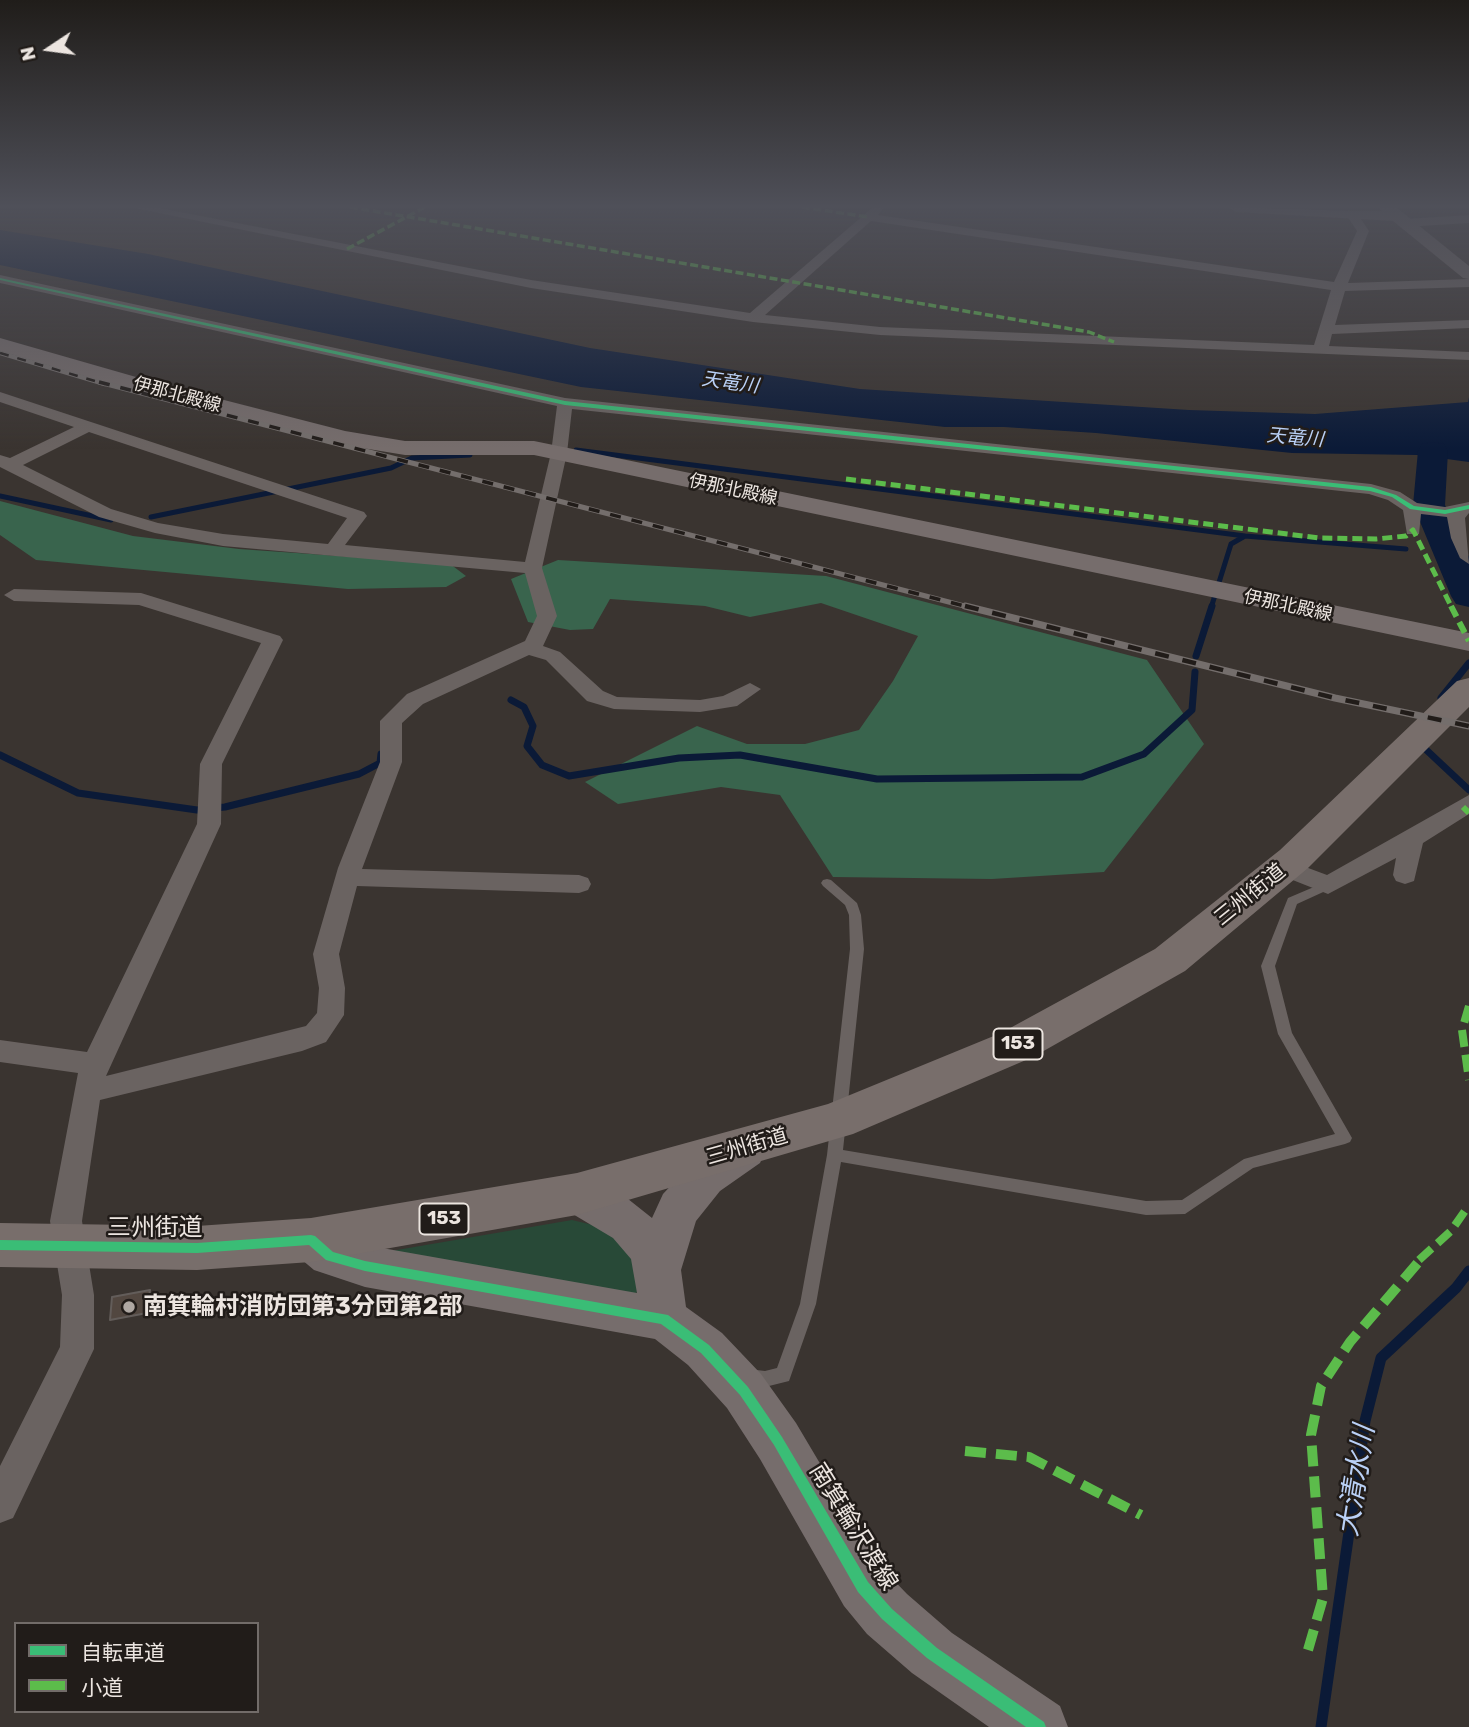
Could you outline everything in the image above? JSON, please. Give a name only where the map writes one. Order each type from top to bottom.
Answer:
[{"type":"highway","name":"三州街道","points":[[0,1245],[197,1248],[311,1240],[577,1194],[751,1146],[836,1138],[1017,1045],[1170,960],[1284,867],[1469,688]]},
{"type":"main road","name":"伊那北殿線","points":[[0,344],[142,386],[344,438],[405,448],[521,447],[559,453],[1469,642]]},
{"type":"main road","points":[[661,1295],[666,1236],[679,1208],[705,1178],[751,1146]]},
{"type":"main road","points":[[577,1194],[629,1224],[648,1247],[661,1295]]},
{"type":"main road","points":[[311,1240],[330,1256],[365,1266],[661,1295]]},
{"type":"main road","name":"南箕輪沢渡線","points":[[661,1295],[705,1349],[730,1374],[778,1441],[863,1587],[887,1614],[932,1653],[1039,1727]]},
{"type":"street","points":[[39,288],[565,403],[1371,489],[1394,496],[1412,508],[1445,512],[1467,510]]},
{"type":"street","points":[[554,288],[753,318],[880,331],[1469,356]]},
{"type":"street","points":[[753,318],[788,288]]},
{"type":"street","points":[[1320,351],[1339,288]]},
{"type":"street","points":[[1325,330],[1469,324]]},
{"type":"street","points":[[0,397],[358,516],[334,548]]},
{"type":"street","points":[[0,1051],[91,1078],[189,1069],[316,1034],[330,1015],[332,988],[326,954],[347,877],[391,762],[391,721],[415,699],[534,644],[547,616],[533,568],[559,453],[565,403]]},
{"type":"street","points":[[5,463],[88,426]]},
{"type":"street","points":[[5,463],[105,513],[155,528],[223,540],[533,568]]},
{"type":"street","points":[[1412,508],[1413,530]]},
{"type":"street","points":[[1467,510],[1456,517],[1460,538],[1469,558]]},
{"type":"street","points":[[0,1505],[77,1349],[78,1295],[66,1221],[91,1078],[209,824],[211,764],[273,640],[141,599],[5,599]]},
{"type":"street","points":[[528,648],[553,656],[596,696],[614,703],[700,706],[729,701],[750,689]]},
{"type":"street","points":[[1284,867],[1328,885],[1412,839],[1468,803]]},
{"type":"street","points":[[1405,875],[1412,839]]},
{"type":"street","points":[[347,877],[579,884]]},
{"type":"lane","points":[[730,1374],[765,1380],[783,1375],[807,1304],[836,1138],[857,949],[855,915],[851,903],[827,883]]},
{"type":"lane","points":[[836,1138],[1146,1208],[1185,1207],[1249,1163],[1345,1138],[1285,1034],[1268,966],[1292,901],[1328,885]]},
{"type":"green space","points":[[0,501],[133,536],[239,549],[368,558],[437,554],[466,576],[446,587],[348,589],[36,560],[0,535]]},
{"type":"green space","points":[[558,560],[826,576],[1147,660],[1204,744],[1104,872],[992,879],[833,877],[780,795],[721,787],[618,804],[585,782],[697,726],[747,744],[805,744],[859,730],[893,681],[918,636],[821,603],[750,617],[705,606],[610,599],[593,629],[570,630],[528,622],[511,579]]},
{"type":"green space","points":[[572,1220],[601,1227],[633,1253],[641,1289],[629,1298],[391,1251]]},
{"type":"water","name":"天竜川","points":[[108,288],[306,288],[590,348],[860,389],[1189,410],[1315,414],[1468,402],[1469,397],[1469,462],[1417,455],[1292,453],[1096,433],[1004,427],[945,427],[581,387]]},
{"type":"building","name":"南箕輪村消防団第3分団第2部","points":[[150,1290],[147,1313],[110,1320],[112,1297]]},
{"type":"waterway","points":[[576,450],[1245,536]]},
{"type":"waterway","name":"大清水川","points":[[1433,451],[1429,505],[1469,596]]},
{"type":"waterway","points":[[151,517],[391,468],[412,458],[470,455]]},
{"type":"waterway","points":[[0,496],[111,520]]},
{"type":"waterway","points":[[1211,608],[1231,544],[1245,536]]},
{"type":"waterway","points":[[1245,536],[1406,549]]},
{"type":"waterway","points":[[1438,550],[1447,551]]},
{"type":"waterway","points":[[1196,656],[1212,606]]},
{"type":"waterway","name":"大清水川","points":[[1441,698],[1469,663]]},
{"type":"waterway","points":[[511,700],[524,707],[533,726],[527,746],[542,765],[569,776],[679,758],[740,755],[877,779],[1082,777],[1144,754],[1192,710],[1195,672]]},
{"type":"waterway","name":"大清水川","points":[[1420,744],[1469,790]]},
{"type":"waterway","points":[[0,755],[78,793],[197,810],[225,807],[359,774],[380,763],[381,754]]},
{"type":"waterway","name":"大清水川","points":[[1321,1727],[1365,1421],[1381,1358],[1456,1288],[1469,1271]]},
{"type":"railway","points":[[0,353],[105,384]]},
{"type":"railway","points":[[99,382],[972,608]]},
{"type":"railway","points":[[965,606],[1335,698],[1469,726]]},
{"type":"marked path","points":[[826,288],[1089,332],[1114,342]]},
{"type":"marked path","points":[[846,479],[1319,538],[1376,539],[1406,536],[1413,530],[1469,641]]},
{"type":"marked path","points":[[1463,807],[1469,813]]},
{"type":"marked path","points":[[1469,1006],[1462,1030],[1469,1080]]},
{"type":"marked path","points":[[1308,1650],[1323,1598],[1311,1435],[1321,1386],[1350,1342],[1407,1271],[1451,1231],[1469,1205]]},
{"type":"marked path","points":[[965,1451],[1029,1457],[1141,1515]]},
{"type":"cycle path","points":[[39,288],[565,403],[1371,489],[1394,496],[1412,508],[1445,512],[1469,507]]},
{"type":"cycle path","points":[[0,1245],[197,1248],[311,1240],[330,1256],[365,1266],[664,1319],[705,1349],[744,1391],[778,1441],[863,1587],[887,1614],[932,1653],[1039,1727]]},
{"type":"place","name":"南箕輪村消防団第3分団第2部","points":[[129,1307]]}]
